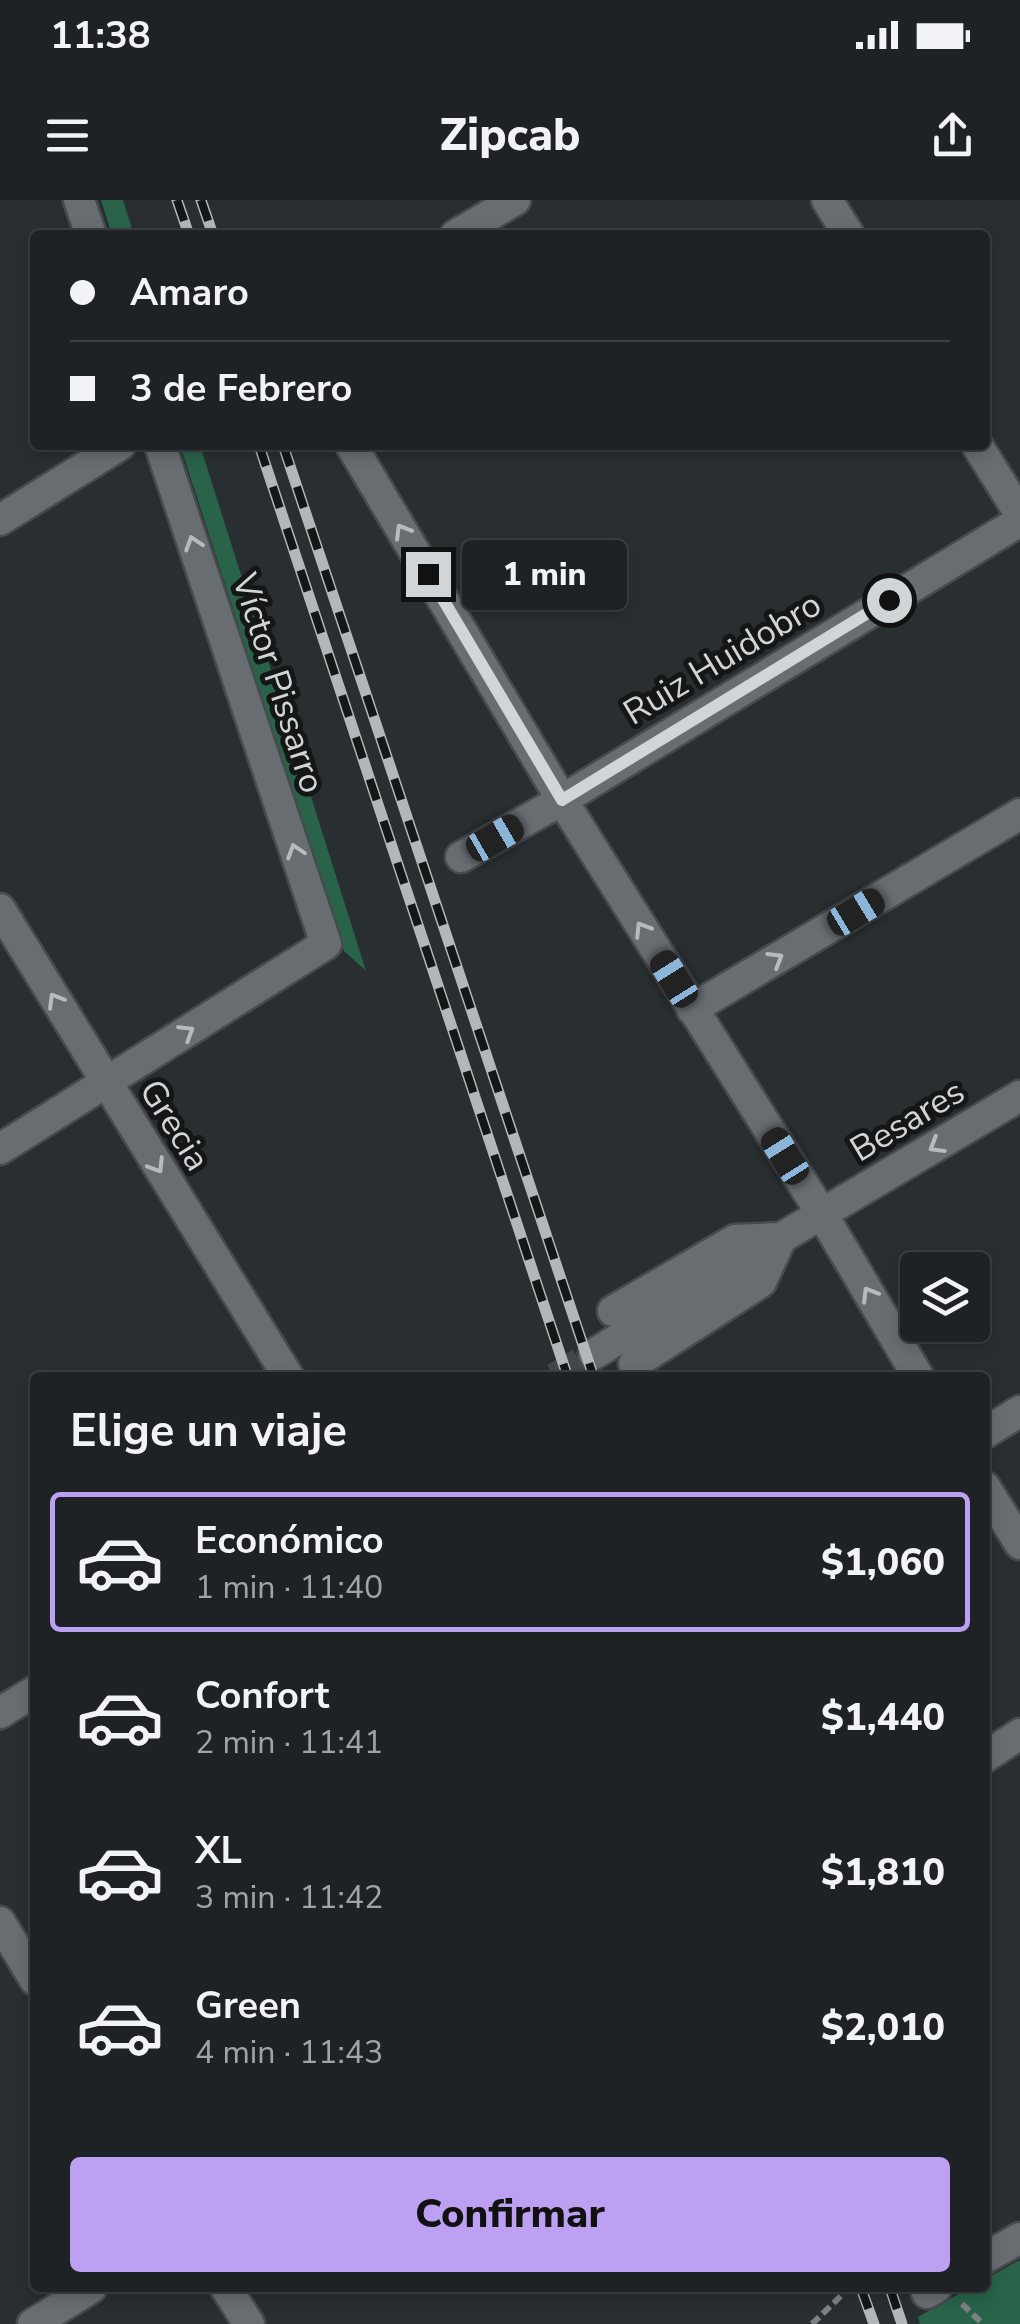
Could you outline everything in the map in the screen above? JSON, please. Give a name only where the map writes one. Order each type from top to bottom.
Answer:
[{"type":"street","points":[[79,200],[88,230]]},
{"type":"street","points":[[464,230],[515,200]]},
{"type":"street","points":[[827,200],[845,230]]},
{"type":"street","points":[[0,520],[112,450]]},
{"type":"street","name":"Víctor Pissarro","points":[[105,1084],[326,944],[162,450]]},
{"type":"street","points":[[354,450],[562,800],[822,1214],[915,1372]]},
{"type":"street","points":[[981,450],[1020,518]]},
{"type":"street","name":"Ruiz Huidobro","points":[[461,857],[562,800],[1020,518]]},
{"type":"street","points":[[692,1009],[1020,814]]},
{"type":"street","name":"Grecia","points":[[0,910],[285,1372]]},
{"type":"street","points":[[0,1149],[105,1084]]},
{"type":"street","name":"Besares","points":[[594,1354],[1020,1096]]},
{"type":"street","points":[[634,1364],[760,1282],[780,1238]]},
{"type":"street","name":"Besares","points":[[612,1311],[735,1240],[780,1238]]},
{"type":"street","points":[[990,1430],[1020,1412]]},
{"type":"street","points":[[990,1495],[1020,1544]]},
{"type":"street","points":[[0,1713],[30,1694]]},
{"type":"street","points":[[990,1754],[1020,1734]]},
{"type":"street","points":[[0,1922],[30,1966]]},
{"type":"street","points":[[990,2255],[1020,2238]]},
{"type":"street","points":[[32,2324],[84,2292]]},
{"type":"street","points":[[229,2292],[249,2324]]},
{"type":"path","points":[[812,2324],[846,2292]]},
{"type":"green space","points":[[101,200],[123,200],[132,230],[110,230]]},
{"type":"green space","points":[[182,450],[202,450],[366,971],[344,951]]},
{"type":"green space","points":[[1020,2260],[1020,2324],[920,2324],[918,2317],[962,2292],[990,2292],[990,2276]]},
{"type":"tunnel","points":[[565,1372],[594,1354]]},
{"type":"railway","points":[[177,200],[187,230]]},
{"type":"railway","points":[[201,200],[211,230]]},
{"type":"railway","points":[[261,450],[566,1372]]},
{"type":"railway","points":[[285,450],[592,1372]]},
{"type":"railway","points":[[862,2292],[874,2324]]},
{"type":"railway","points":[[891,2292],[902,2324]]},
{"type":"route","points":[[428,574],[562,800],[889,600]]}]
